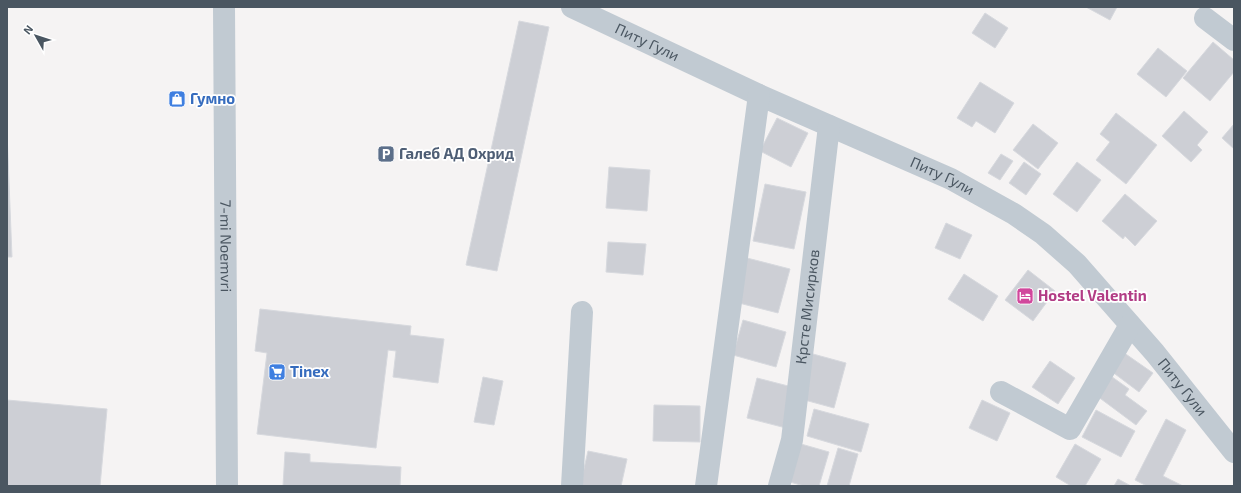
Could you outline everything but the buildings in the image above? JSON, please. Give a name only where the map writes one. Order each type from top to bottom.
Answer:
[{"type":"street","name":"7-mi Noemvri","points":[[224,7],[227,486]]},
{"type":"street","name":"Питу Гули","points":[[572,7],[758,95],[951,179],[1014,214],[1043,234],[1077,264],[1155,352],[1234,452]]},
{"type":"street","points":[[1205,18],[1233,38]]},
{"type":"street","points":[[706,486],[758,95]]},
{"type":"street","name":"Крсте Мисирков","points":[[779,486],[792,440],[829,126]]},
{"type":"street","points":[[572,486],[582,312]]},
{"type":"street","points":[[1001,392],[1070,430],[1130,325]]},
{"type":"place","name":"Гумно","points":[[177,99]]},
{"type":"place","name":"Галеб АД Охрид","points":[[386,154]]},
{"type":"place","name":"Hostel Valentin","points":[[1025,296]]},
{"type":"place","name":"Tinex","points":[[277,372]]}]
